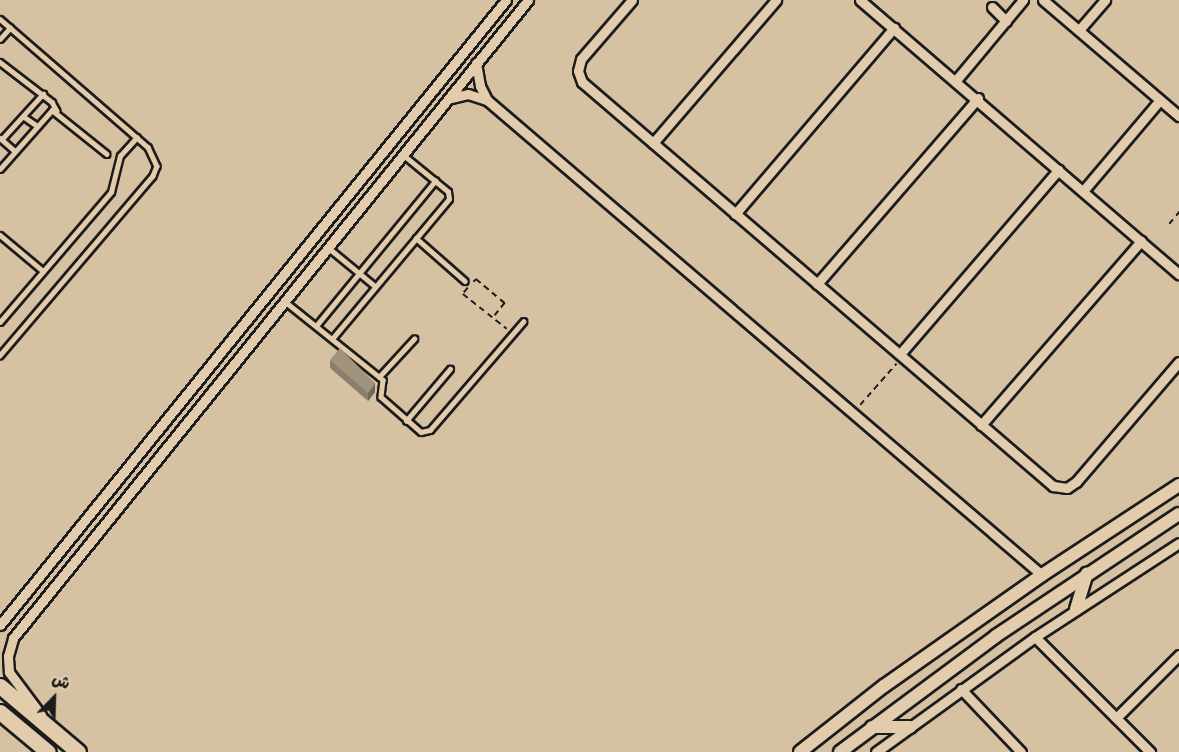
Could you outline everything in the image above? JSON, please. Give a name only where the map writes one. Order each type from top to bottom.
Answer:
[{"type":"main road","points":[[0,686],[78,752]]},
{"type":"main road","points":[[0,712],[48,752]]},
{"type":"street","points":[[0,625],[506,0]]},
{"type":"street","points":[[0,651],[11,643],[287,303],[528,0]]},
{"type":"street","points":[[632,0],[581,59],[578,75],[735,214],[1053,486],[1067,488],[1076,482],[1179,362]]},
{"type":"street","points":[[653,143],[776,0]]},
{"type":"street","points":[[861,0],[978,98],[1179,274]]},
{"type":"street","points":[[957,80],[1023,0]]},
{"type":"street","points":[[1043,0],[1179,116]]},
{"type":"street","points":[[1079,30],[1105,0]]},
{"type":"street","points":[[992,7],[1006,21]]},
{"type":"street","points":[[735,214],[894,28]]},
{"type":"street","points":[[476,63],[487,100]]},
{"type":"street","points":[[448,100],[468,94],[487,100],[1042,575]]},
{"type":"street","points":[[817,284],[978,98]]},
{"type":"street","points":[[1083,191],[1160,100]]},
{"type":"street","points":[[902,355],[1058,170]]},
{"type":"street","points":[[981,424],[1141,241]]},
{"type":"street","points":[[800,752],[884,686],[1042,575],[1179,485]]},
{"type":"street","points":[[840,752],[1087,574],[1178,515]]},
{"type":"street","points":[[876,752],[1035,637],[1179,543]]},
{"type":"street","points":[[1076,609],[1087,574]]},
{"type":"street","points":[[1035,637],[1116,718],[1144,750]]},
{"type":"street","points":[[11,643],[8,664],[12,679],[49,728]]},
{"type":"street","points":[[1116,718],[1179,655]]},
{"type":"street","points":[[961,689],[1017,751]]},
{"type":"street","points":[[872,727],[910,727]]},
{"type":"lane","points":[[0,19],[155,155],[153,176],[0,356]]},
{"type":"lane","points":[[0,39],[10,28]]},
{"type":"lane","points":[[1,65],[43,94],[57,111],[107,154]]},
{"type":"lane","points":[[15,151],[1,139],[43,94]]},
{"type":"lane","points":[[0,169],[48,112],[57,111]]},
{"type":"lane","points":[[23,116],[36,125]]},
{"type":"lane","points":[[0,322],[114,188],[120,156],[137,137]]},
{"type":"lane","points":[[332,339],[450,197],[435,181],[404,156]]},
{"type":"lane","points":[[316,326],[435,181]]},
{"type":"lane","points":[[1,237],[43,271]]},
{"type":"lane","points":[[416,238],[465,281]]},
{"type":"lane","points":[[330,249],[375,286]]},
{"type":"lane","points":[[287,303],[379,377],[385,384],[381,397],[418,431],[430,430],[523,322]]},
{"type":"lane","points":[[379,377],[414,339]]},
{"type":"lane","points":[[406,421],[450,369]]},
{"type":"path","points":[[1169,224],[1179,212]]},
{"type":"path","points":[[493,318],[505,303],[476,279],[463,294],[493,318],[513,333]]},
{"type":"path","points":[[852,413],[902,355]]},
{"type":"building","points":[[340,348],[375,383],[368,393],[330,360]]}]
